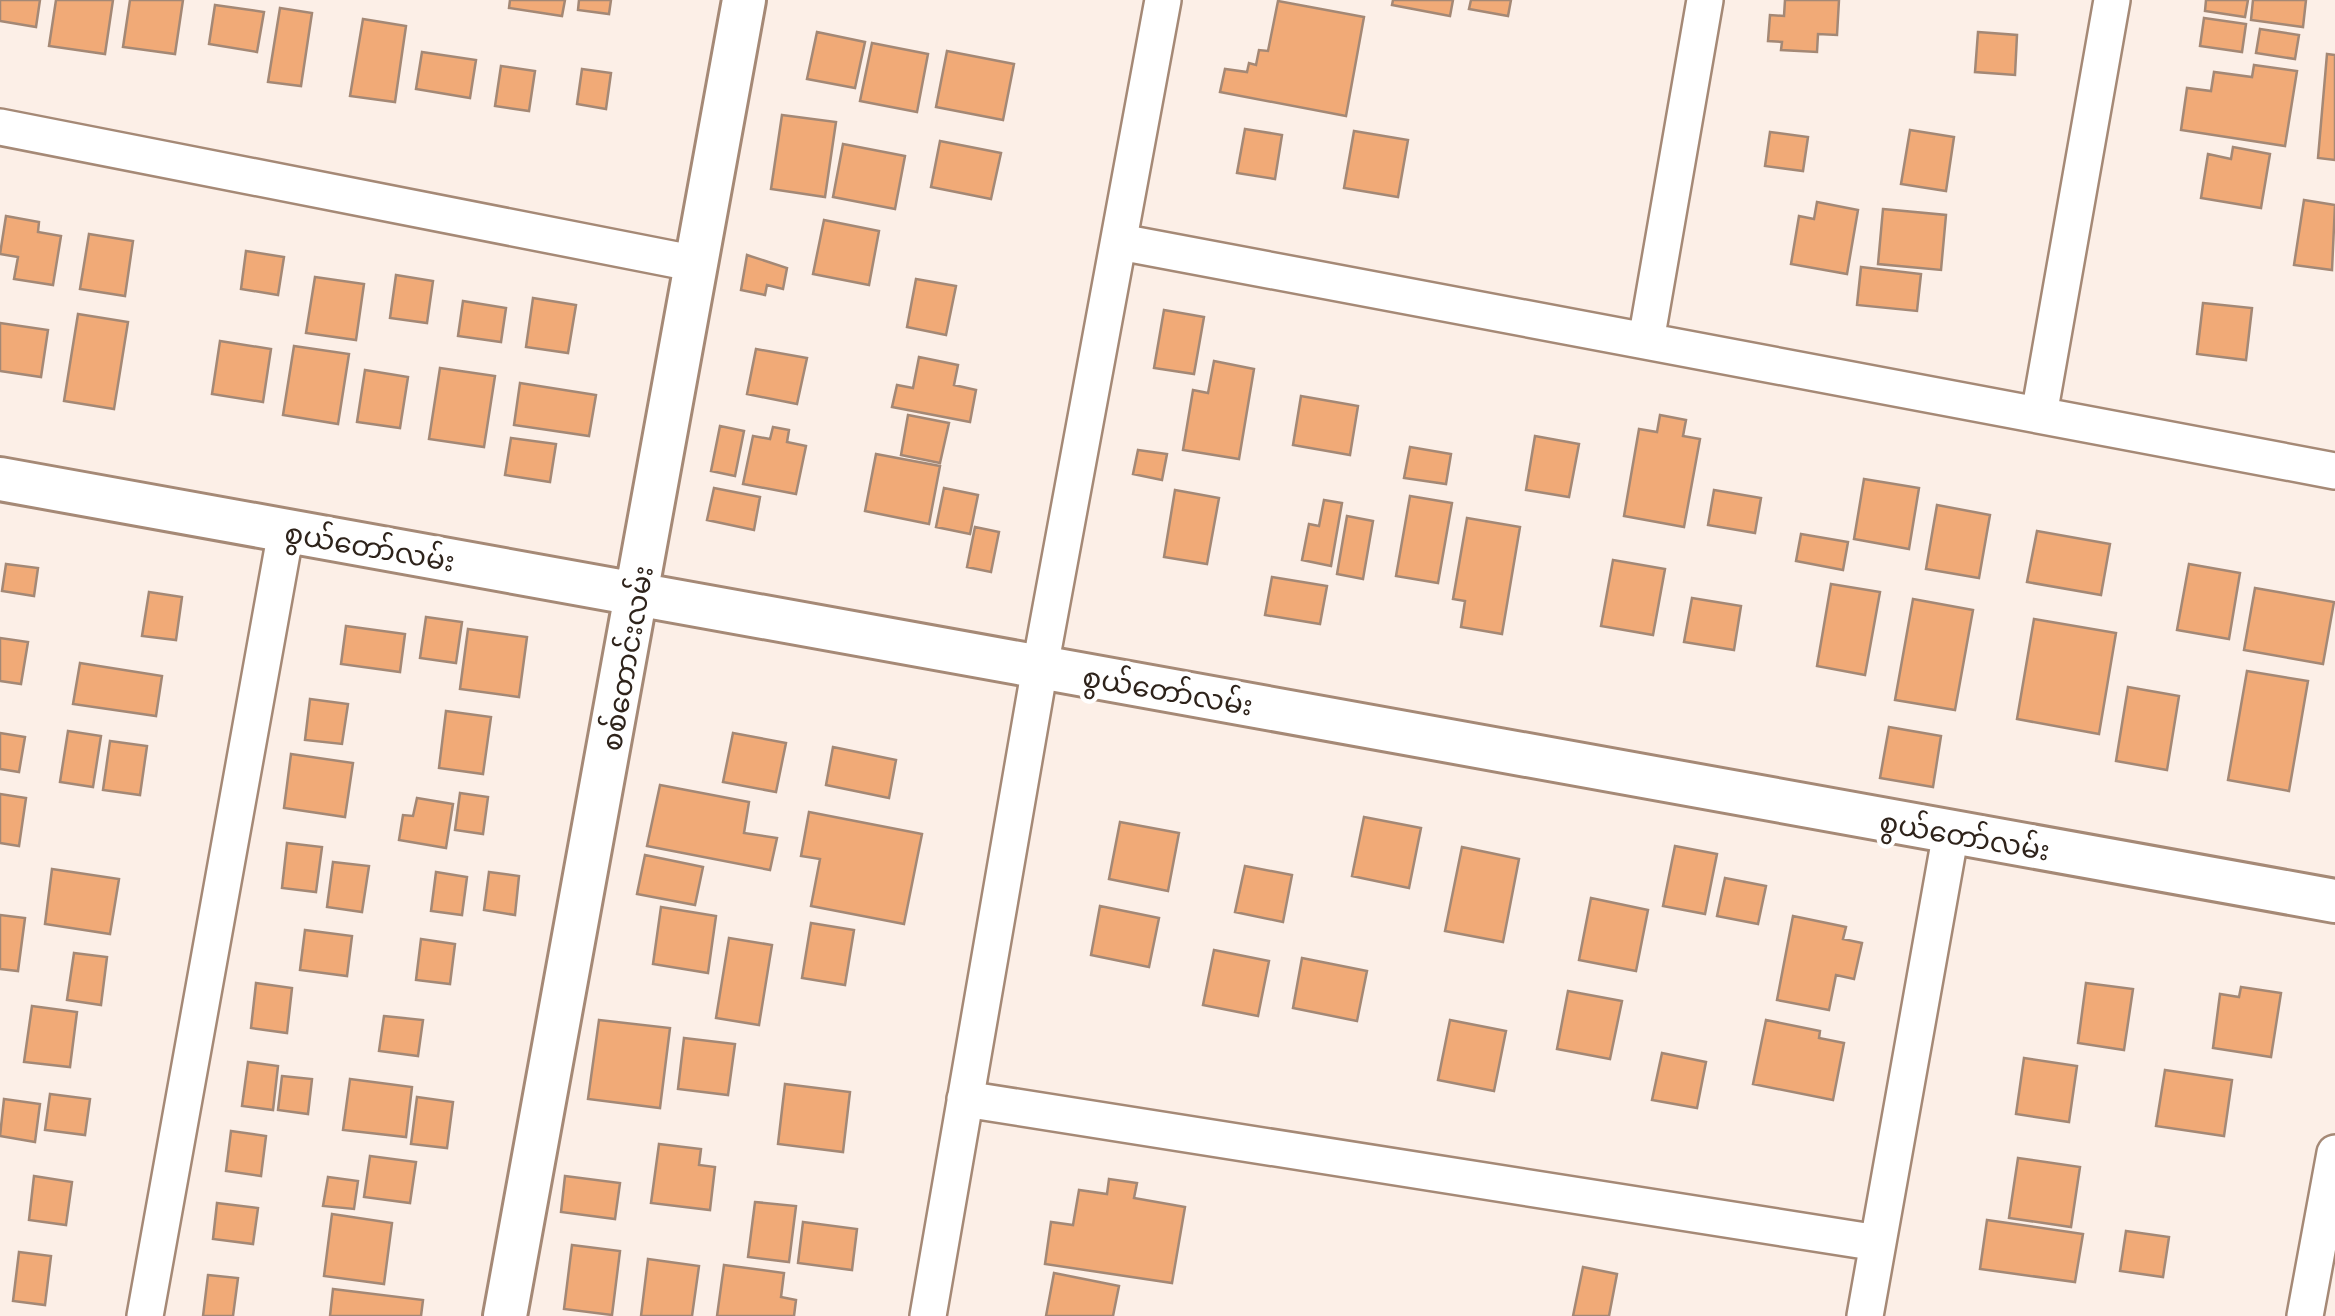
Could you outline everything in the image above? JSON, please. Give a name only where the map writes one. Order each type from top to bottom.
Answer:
[{"type":"street","name":"စစ်တောင်းလမ်း","points":[[506,1316],[744,0]]},
{"type":"street","points":[[928,1316],[1040,667],[1163,0]]},
{"type":"street","points":[[1646,341],[1705,0]]},
{"type":"street","points":[[2038,415],[2112,0]]},
{"type":"street","points":[[0,127],[697,264]]},
{"type":"street","points":[[1120,242],[2335,471]]},
{"type":"street","name":"စွယ်တော်လမ်း","points":[[0,479],[2335,901]]},
{"type":"street","points":[[145,1316],[286,530]]},
{"type":"street","points":[[1866,1316],[1951,832]]},
{"type":"street","points":[[965,1099],[1878,1243]]},
{"type":"street","points":[[2306,1316],[2335,1153]]},
{"type":"building","points":[[0,0],[40,0],[36,27],[0,21]]},
{"type":"building","points":[[56,0],[113,0],[105,54],[49,46]]},
{"type":"building","points":[[130,0],[183,0],[175,54],[123,47]]},
{"type":"building","points":[[510,0],[565,0],[562,16],[509,8]]},
{"type":"building","points":[[579,0],[611,0],[609,14],[578,10]]},
{"type":"building","points":[[1393,0],[1453,0],[1450,16],[1392,5]]},
{"type":"building","points":[[1471,0],[1511,0],[1508,16],[1469,9]]},
{"type":"building","points":[[1785,0],[1839,0],[1837,35],[1818,34],[1817,52],[1781,50],[1782,42],[1768,41],[1770,15],[1784,16]]},
{"type":"building","points":[[2206,0],[2248,0],[2245,17],[2205,11]]},
{"type":"building","points":[[2253,0],[2306,0],[2303,27],[2251,20]]},
{"type":"building","points":[[1278,1],[1364,17],[1346,116],[1220,92],[1225,69],[1247,72],[1249,63],[1256,65],[1259,50],[1268,51]]},
{"type":"building","points":[[215,5],[264,12],[257,52],[209,44]]},
{"type":"building","points":[[280,8],[312,13],[301,86],[268,82]]},
{"type":"building","points":[[2204,18],[2246,24],[2242,52],[2200,46]]},
{"type":"building","points":[[363,19],[406,26],[395,102],[350,96]]},
{"type":"building","points":[[2260,29],[2299,35],[2295,59],[2256,53]]},
{"type":"building","points":[[817,32],[865,42],[855,88],[807,79]]},
{"type":"building","points":[[1978,32],[2017,35],[2015,75],[1975,72]]},
{"type":"building","points":[[872,43],[928,54],[917,112],[860,101]]},
{"type":"building","points":[[947,51],[1014,64],[1003,120],[936,107]]},
{"type":"building","points":[[422,52],[476,60],[470,98],[416,89]]},
{"type":"building","points":[[2327,54],[2335,55],[2335,160],[2318,158]]},
{"type":"building","points":[[2254,65],[2297,71],[2285,146],[2181,130],[2187,88],[2211,91],[2214,72],[2252,77]]},
{"type":"building","points":[[501,66],[535,71],[529,111],[495,106]]},
{"type":"building","points":[[582,69],[611,73],[606,109],[577,104]]},
{"type":"building","points":[[782,115],[836,122],[825,197],[771,189]]},
{"type":"building","points":[[1245,129],[1282,135],[1275,179],[1237,173]]},
{"type":"building","points":[[1910,130],[1954,137],[1946,191],[1901,184]]},
{"type":"building","points":[[1354,131],[1408,140],[1398,197],[1344,188]]},
{"type":"building","points":[[1770,132],[1808,137],[1803,171],[1765,166]]},
{"type":"building","points":[[940,141],[1001,153],[991,199],[931,187]]},
{"type":"building","points":[[843,144],[905,156],[895,209],[833,197]]},
{"type":"building","points":[[2233,147],[2270,154],[2261,208],[2201,198],[2208,154],[2231,159]]},
{"type":"building","points":[[2304,200],[2335,205],[2332,270],[2294,265]]},
{"type":"building","points":[[1817,202],[1858,210],[1847,274],[1791,264],[1799,216],[1814,219]]},
{"type":"building","points":[[1883,209],[1946,215],[1941,270],[1878,264]]},
{"type":"building","points":[[6,216],[39,222],[38,232],[61,236],[53,285],[14,279],[18,257],[0,254]]},
{"type":"building","points":[[824,220],[879,231],[869,285],[813,274]]},
{"type":"building","points":[[89,234],[133,241],[125,296],[80,289]]},
{"type":"building","points":[[246,251],[284,257],[278,295],[241,289]]},
{"type":"building","points":[[747,255],[787,268],[783,289],[767,285],[765,295],[741,290]]},
{"type":"building","points":[[1861,267],[1921,274],[1917,311],[1857,305]]},
{"type":"building","points":[[396,275],[433,281],[427,323],[390,318]]},
{"type":"building","points":[[315,277],[364,284],[356,340],[306,333]]},
{"type":"building","points":[[916,279],[956,286],[946,335],[907,327]]},
{"type":"building","points":[[533,298],[576,305],[568,353],[526,347]]},
{"type":"building","points":[[463,301],[506,308],[501,342],[458,336]]},
{"type":"building","points":[[2203,303],[2252,308],[2246,360],[2197,354]]},
{"type":"building","points":[[1164,310],[1204,317],[1194,374],[1154,368]]},
{"type":"building","points":[[78,314],[128,322],[114,409],[64,401]]},
{"type":"building","points":[[0,323],[48,330],[41,377],[0,371]]},
{"type":"building","points":[[220,341],[271,349],[263,402],[212,394]]},
{"type":"building","points":[[294,346],[349,354],[338,424],[283,415]]},
{"type":"building","points":[[756,349],[807,358],[797,404],[747,394]]},
{"type":"building","points":[[919,357],[958,365],[954,385],[976,390],[970,422],[892,407],[897,385],[913,388]]},
{"type":"building","points":[[1214,361],[1254,369],[1239,459],[1183,450],[1193,390],[1208,393]]},
{"type":"building","points":[[440,368],[495,376],[484,447],[429,439]]},
{"type":"building","points":[[365,370],[408,377],[400,428],[357,422]]},
{"type":"building","points":[[520,383],[596,395],[589,436],[514,425]]},
{"type":"building","points":[[1301,396],[1358,406],[1350,455],[1293,445]]},
{"type":"building","points":[[908,415],[949,423],[940,463],[901,455]]},
{"type":"building","points":[[1660,415],[1686,420],[1683,436],[1700,439],[1684,527],[1624,516],[1639,429],[1657,432]]},
{"type":"building","points":[[720,426],[744,431],[735,476],[711,471]]},
{"type":"building","points":[[773,427],[789,430],[787,442],[806,446],[796,494],[743,484],[753,436],[770,439]]},
{"type":"building","points":[[1535,436],[1579,444],[1569,497],[1526,490]]},
{"type":"building","points":[[511,438],[556,444],[550,482],[505,475]]},
{"type":"building","points":[[1410,447],[1451,454],[1446,484],[1404,478]]},
{"type":"building","points":[[1138,450],[1167,454],[1162,480],[1133,474]]},
{"type":"building","points":[[876,454],[940,466],[929,524],[865,511]]},
{"type":"building","points":[[1864,479],[1919,488],[1909,549],[1854,539]]},
{"type":"building","points":[[714,488],[760,497],[754,530],[707,520]]},
{"type":"building","points":[[944,488],[978,495],[970,534],[936,527]]},
{"type":"building","points":[[1175,490],[1219,498],[1207,564],[1164,557]]},
{"type":"building","points":[[1714,490],[1761,498],[1755,533],[1708,525]]},
{"type":"building","points":[[1410,496],[1452,503],[1438,583],[1396,576]]},
{"type":"building","points":[[1324,500],[1342,503],[1331,566],[1302,560],[1309,524],[1319,526]]},
{"type":"building","points":[[1937,505],[1990,515],[1979,578],[1926,569]]},
{"type":"building","points":[[1347,516],[1373,521],[1363,579],[1337,574]]},
{"type":"building","points":[[1467,518],[1520,527],[1502,634],[1461,627],[1465,601],[1453,599]]},
{"type":"building","points":[[975,527],[999,532],[991,572],[967,567]]},
{"type":"building","points":[[2037,531],[2110,544],[2101,595],[2027,582]]},
{"type":"building","points":[[1801,534],[1848,542],[1843,570],[1796,561]]},
{"type":"building","points":[[1613,560],[1665,569],[1653,635],[1601,626]]},
{"type":"building","points":[[6,564],[38,568],[34,596],[2,591]]},
{"type":"building","points":[[2189,564],[2240,573],[2229,639],[2177,630]]},
{"type":"building","points":[[1272,577],[1327,586],[1320,624],[1265,615]]},
{"type":"building","points":[[1831,584],[1880,592],[1865,675],[1817,666]]},
{"type":"building","points":[[2255,588],[2334,602],[2323,664],[2244,650]]},
{"type":"building","points":[[149,592],[182,597],[176,640],[142,636]]},
{"type":"building","points":[[1692,598],[1741,606],[1734,650],[1684,642]]},
{"type":"building","points":[[1913,599],[1973,610],[1955,710],[1895,700]]},
{"type":"building","points":[[426,617],[462,622],[456,663],[420,658]]},
{"type":"building","points":[[2034,619],[2116,633],[2099,734],[2017,719]]},
{"type":"building","points":[[346,626],[405,634],[400,672],[341,664]]},
{"type":"building","points":[[468,629],[527,637],[519,697],[460,689]]},
{"type":"building","points":[[0,638],[28,642],[21,684],[0,681]]},
{"type":"building","points":[[80,663],[162,676],[156,716],[73,704]]},
{"type":"building","points":[[2247,671],[2308,681],[2289,791],[2228,780]]},
{"type":"building","points":[[2128,687],[2179,696],[2167,770],[2116,761]]},
{"type":"building","points":[[310,699],[348,704],[342,744],[305,740]]},
{"type":"building","points":[[446,711],[491,717],[483,774],[439,768]]},
{"type":"building","points":[[1889,727],[1941,736],[1933,787],[1880,778]]},
{"type":"building","points":[[68,731],[101,736],[93,787],[60,782]]},
{"type":"building","points":[[0,733],[25,737],[19,772],[0,769]]},
{"type":"building","points":[[733,733],[786,743],[776,792],[723,782]]},
{"type":"building","points":[[110,741],[147,746],[140,795],[103,790]]},
{"type":"building","points":[[833,747],[896,760],[889,798],[826,785]]},
{"type":"building","points":[[291,754],[353,763],[345,817],[284,808]]},
{"type":"building","points":[[660,785],[749,802],[744,833],[777,838],[770,870],[647,846]]},
{"type":"building","points":[[460,793],[488,797],[483,834],[455,830]]},
{"type":"building","points":[[0,794],[26,798],[19,846],[0,843]]},
{"type":"building","points":[[417,798],[453,804],[446,848],[399,840],[403,815],[413,816]]},
{"type":"building","points":[[809,812],[922,834],[904,924],[811,906],[820,859],[801,856]]},
{"type":"building","points":[[1364,817],[1421,828],[1409,888],[1352,876]]},
{"type":"building","points":[[1120,822],[1179,833],[1168,891],[1109,879]]},
{"type":"building","points":[[287,843],[322,847],[316,892],[282,888]]},
{"type":"building","points":[[1675,846],[1717,854],[1705,914],[1663,906]]},
{"type":"building","points":[[1462,847],[1519,859],[1503,942],[1445,931]]},
{"type":"building","points":[[645,855],[703,867],[695,905],[637,894]]},
{"type":"building","points":[[333,862],[369,866],[362,912],[327,907]]},
{"type":"building","points":[[1245,866],[1292,875],[1283,922],[1235,912]]},
{"type":"building","points":[[52,869],[119,879],[110,934],[45,924]]},
{"type":"building","points":[[436,872],[467,877],[462,915],[431,911]]},
{"type":"building","points":[[489,872],[519,876],[515,915],[484,910]]},
{"type":"building","points":[[1725,878],[1766,886],[1758,924],[1717,916]]},
{"type":"building","points":[[1591,898],[1648,910],[1636,971],[1579,960]]},
{"type":"building","points":[[1100,906],[1159,918],[1149,967],[1091,955]]},
{"type":"building","points":[[661,907],[716,916],[708,973],[653,964]]},
{"type":"building","points":[[0,915],[25,918],[18,971],[0,969]]},
{"type":"building","points":[[1793,916],[1846,927],[1843,939],[1862,943],[1854,979],[1836,975],[1829,1010],[1777,1000]]},
{"type":"building","points":[[811,923],[854,930],[845,985],[802,978]]},
{"type":"building","points":[[305,930],[352,936],[347,976],[300,970]]},
{"type":"building","points":[[729,938],[772,945],[759,1025],[716,1018]]},
{"type":"building","points":[[421,939],[455,944],[450,984],[416,980]]},
{"type":"building","points":[[1214,950],[1269,961],[1258,1016],[1203,1005]]},
{"type":"building","points":[[74,953],[107,957],[101,1005],[67,1000]]},
{"type":"building","points":[[1302,958],[1367,971],[1357,1021],[1293,1008]]},
{"type":"building","points":[[256,983],[292,988],[287,1033],[251,1028]]},
{"type":"building","points":[[2086,983],[2133,989],[2124,1050],[2078,1043]]},
{"type":"building","points":[[2241,987],[2281,993],[2271,1057],[2213,1048],[2220,994],[2239,997]]},
{"type":"building","points":[[1568,991],[1622,1001],[1610,1059],[1557,1049]]},
{"type":"building","points":[[32,1006],[77,1012],[70,1067],[24,1062]]},
{"type":"building","points":[[384,1016],[423,1020],[418,1056],[379,1051]]},
{"type":"building","points":[[599,1020],[670,1028],[660,1108],[588,1099]]},
{"type":"building","points":[[1450,1020],[1506,1031],[1494,1091],[1438,1080]]},
{"type":"building","points":[[1766,1020],[1820,1031],[1819,1038],[1844,1043],[1833,1100],[1753,1084]]},
{"type":"building","points":[[684,1038],[735,1044],[728,1095],[678,1089]]},
{"type":"building","points":[[1662,1053],[1706,1062],[1697,1108],[1652,1100]]},
{"type":"building","points":[[2024,1058],[2077,1066],[2069,1122],[2016,1114]]},
{"type":"building","points":[[248,1062],[278,1066],[273,1110],[242,1106]]},
{"type":"building","points":[[2165,1070],[2232,1080],[2224,1136],[2156,1126]]},
{"type":"building","points":[[282,1076],[312,1079],[308,1114],[278,1110]]},
{"type":"building","points":[[350,1079],[412,1087],[406,1137],[343,1130]]},
{"type":"building","points":[[785,1084],[850,1092],[843,1152],[778,1144]]},
{"type":"building","points":[[50,1094],[90,1099],[85,1135],[45,1130]]},
{"type":"building","points":[[417,1097],[453,1102],[447,1148],[411,1144]]},
{"type":"building","points":[[4,1099],[40,1104],[35,1142],[0,1136]]},
{"type":"building","points":[[231,1131],[266,1136],[261,1176],[226,1171]]},
{"type":"building","points":[[659,1144],[701,1149],[699,1165],[715,1167],[710,1210],[651,1203]]},
{"type":"building","points":[[370,1156],[416,1162],[410,1203],[364,1197]]},
{"type":"building","points":[[2018,1158],[2080,1167],[2071,1227],[2009,1218]]},
{"type":"building","points":[[34,1176],[72,1182],[66,1225],[29,1220]]},
{"type":"building","points":[[565,1176],[620,1183],[615,1219],[561,1212]]},
{"type":"building","points":[[328,1177],[358,1181],[354,1209],[323,1206]]},
{"type":"building","points":[[1109,1179],[1137,1183],[1134,1198],[1185,1207],[1172,1283],[1045,1264],[1051,1222],[1073,1225],[1079,1190],[1107,1194]]},
{"type":"building","points":[[755,1202],[796,1206],[789,1262],[748,1257]]},
{"type":"building","points":[[217,1203],[258,1208],[253,1244],[213,1239]]},
{"type":"building","points":[[332,1214],[392,1223],[384,1284],[324,1276]]},
{"type":"building","points":[[1987,1220],[2083,1234],[2075,1282],[1980,1269]]},
{"type":"building","points":[[803,1222],[857,1229],[852,1270],[798,1263]]},
{"type":"building","points":[[2126,1231],[2169,1237],[2163,1277],[2120,1271]]},
{"type":"building","points":[[572,1245],[620,1251],[612,1315],[564,1309]]},
{"type":"building","points":[[19,1252],[51,1256],[45,1305],[13,1301]]},
{"type":"building","points":[[648,1259],[699,1266],[692,1316],[641,1316]]},
{"type":"building","points":[[724,1265],[784,1273],[781,1297],[796,1300],[794,1316],[717,1316]]},
{"type":"building","points":[[1583,1267],[1617,1274],[1609,1316],[1573,1316]]},
{"type":"building","points":[[1054,1273],[1119,1286],[1113,1316],[1046,1316]]},
{"type":"building","points":[[208,1275],[238,1278],[233,1316],[203,1316]]},
{"type":"building","points":[[333,1289],[423,1300],[421,1316],[330,1316]]}]
